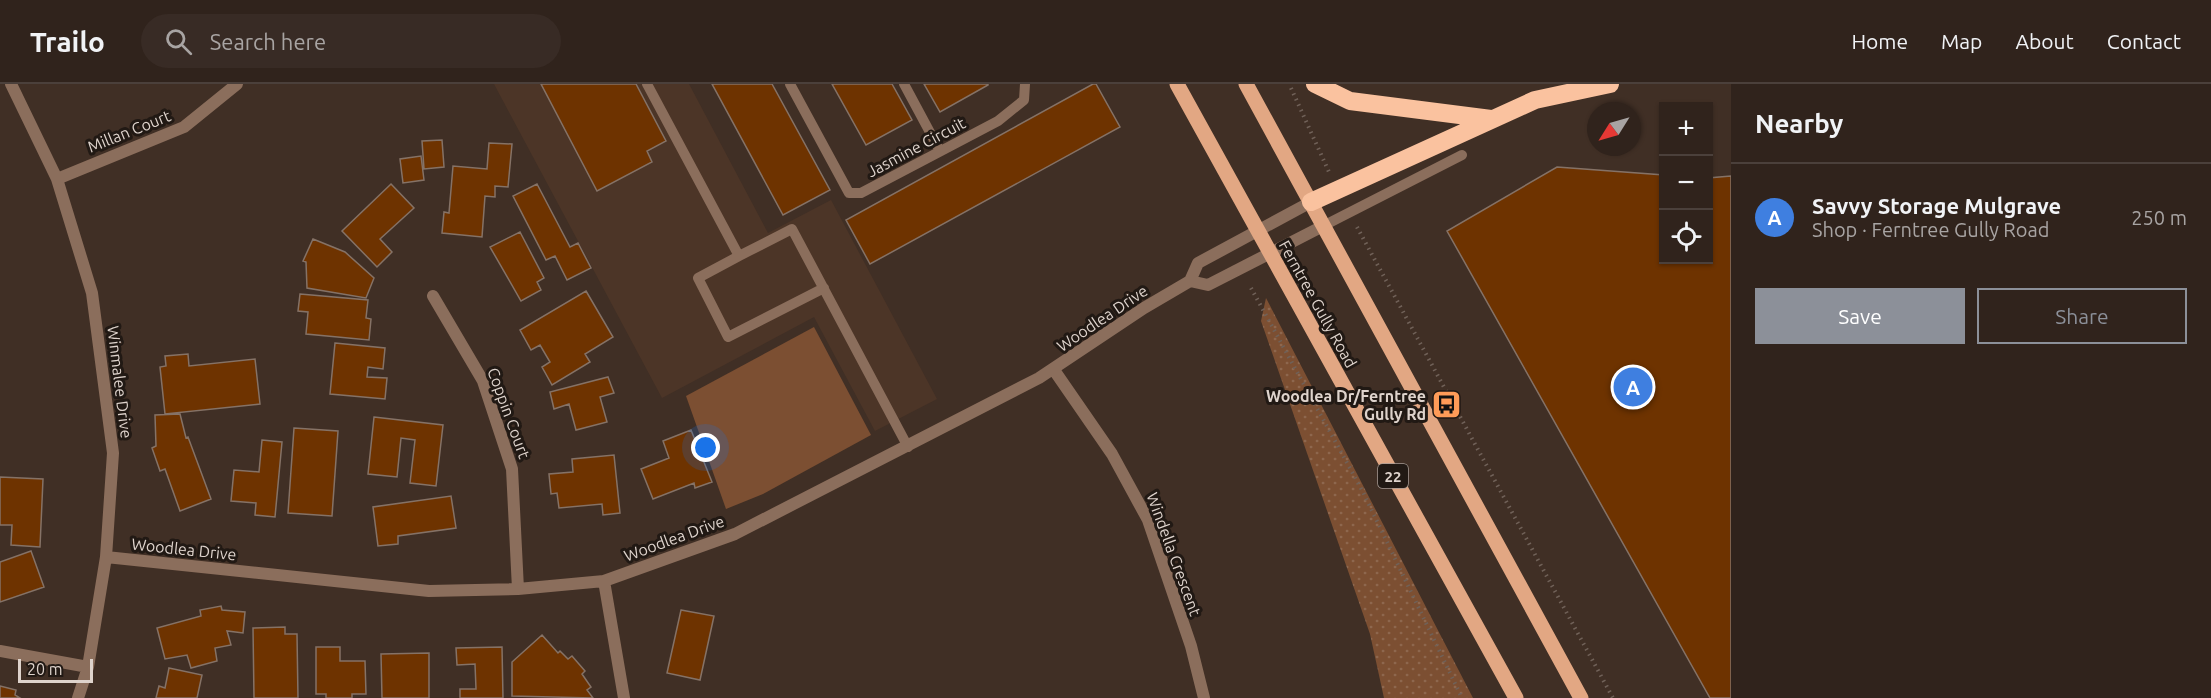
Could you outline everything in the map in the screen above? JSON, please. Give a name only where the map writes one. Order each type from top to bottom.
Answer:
[{"type":"highway","points":[[1315,84],[1350,101],[1491,119]]},
{"type":"highway","points":[[1311,202],[1534,100],[1610,84]]},
{"type":"main road","name":"Ferntree Gully Road","points":[[1177,84],[1516,698]]},
{"type":"main road","points":[[1246,84],[1581,698]]},
{"type":"street","name":"Winmalee Drive","points":[[10,84],[57,179],[92,293],[113,453],[106,557],[88,667],[78,698]]},
{"type":"street","name":"Millan Court","points":[[57,179],[184,127],[237,84]]},
{"type":"street","name":"Woodlea Drive","points":[[106,557],[429,591],[518,589],[604,581],[735,534],[1054,370],[1144,308],[1190,281],[1198,264],[1311,202]]},
{"type":"street","name":"Woodlea Drive","points":[[1190,281],[1208,285],[1323,226]]},
{"type":"street","name":"Coppin Court","points":[[433,296],[483,381],[512,469],[518,589]]},
{"type":"street","name":"Windella Crescent","points":[[1054,370],[1112,454],[1148,520],[1191,646],[1204,698]]},
{"type":"street","points":[[604,581],[624,698]]},
{"type":"street","points":[[0,651],[88,667]]},
{"type":"lane","points":[[647,84],[739,256]]},
{"type":"lane","name":"Jasmine Circuit","points":[[790,84],[849,194],[861,193],[998,121],[1024,100],[1025,84]]},
{"type":"lane","points":[[904,84],[940,151]]},
{"type":"lane","points":[[1323,226],[1462,155]]},
{"type":"lane","points":[[824,288],[728,337],[698,278],[792,229],[824,288],[908,447]]},
{"type":"path","points":[[1291,88],[1337,190]]},
{"type":"path","points":[[1350,214],[1613,698]]},
{"type":"path","points":[[1251,288],[1363,492],[1462,698]]},
{"type":"shaded area","points":[[494,84],[689,84],[768,233],[831,200],[937,399],[875,431],[814,317],[662,398]]},
{"type":"shaded area","points":[[1266,298],[1473,698],[1384,698],[1370,634],[1261,321]]},
{"type":"shaded area","points":[[814,327],[871,435],[763,494],[726,509],[686,396]]},
{"type":"building","points":[[541,84],[636,84],[666,141],[647,151],[652,162],[597,191]]},
{"type":"building","points":[[712,84],[772,84],[830,190],[783,215]]},
{"type":"building","points":[[832,84],[892,84],[912,120],[866,145]]},
{"type":"building","points":[[924,84],[988,84],[988,85],[940,112]]},
{"type":"building","points":[[1096,84],[1120,127],[870,264],[846,220]]},
{"type":"building","points":[[442,140],[444,167],[424,169],[422,141]]},
{"type":"building","points":[[489,143],[512,144],[508,187],[495,186],[495,197],[485,196],[482,237],[442,233],[444,212],[449,213],[453,166],[487,169]]},
{"type":"building","points":[[421,156],[424,180],[403,183],[400,159]]},
{"type":"building","points":[[1557,167],[1659,175],[1659,264],[1713,264],[1713,178],[1731,176],[1731,698],[1710,698],[1447,231]]},
{"type":"building","points":[[391,184],[414,208],[380,239],[392,252],[377,267],[342,231]]},
{"type":"building","points":[[537,184],[570,247],[578,243],[591,268],[567,280],[555,256],[546,260],[513,196]]},
{"type":"building","points":[[520,232],[544,278],[537,282],[541,290],[521,301],[490,247]]},
{"type":"building","points":[[313,239],[345,252],[374,278],[366,298],[307,288],[306,262],[303,261]]},
{"type":"building","points":[[586,291],[613,337],[585,354],[590,362],[552,385],[542,367],[550,362],[540,345],[531,350],[520,330]]},
{"type":"building","points":[[300,294],[368,300],[366,318],[371,319],[369,340],[306,334],[308,312],[298,311]]},
{"type":"building","points":[[335,343],[385,348],[383,369],[368,367],[367,377],[387,378],[385,399],[330,394]]},
{"type":"building","points":[[188,354],[189,366],[255,359],[260,404],[165,414],[160,367],[166,366],[165,356]]},
{"type":"building","points":[[608,377],[614,393],[600,397],[607,422],[576,430],[569,404],[554,409],[550,392]]},
{"type":"building","points":[[180,414],[186,438],[188,437],[211,499],[180,511],[165,469],[160,471],[152,448],[156,446],[155,415]]},
{"type":"building","points":[[374,417],[443,425],[436,486],[410,483],[415,440],[401,438],[397,477],[368,474]]},
{"type":"building","points":[[294,428],[338,431],[332,516],[288,513]]},
{"type":"building","points":[[691,430],[712,482],[695,488],[694,483],[653,499],[641,469],[669,458],[663,441]]},
{"type":"building","points":[[262,440],[282,442],[275,517],[255,515],[256,503],[231,501],[234,470],[259,472]]},
{"type":"building","points":[[614,455],[620,513],[603,515],[602,504],[559,508],[557,493],[551,494],[549,474],[573,472],[572,459]]},
{"type":"building","points":[[0,477],[43,479],[40,547],[11,545],[12,525],[0,525]]},
{"type":"building","points":[[451,496],[456,528],[398,536],[398,544],[378,546],[373,507]]},
{"type":"building","points":[[31,551],[44,587],[0,602],[0,562]]},
{"type":"building","points":[[221,606],[222,610],[245,612],[243,633],[227,631],[231,645],[215,648],[217,661],[191,668],[187,655],[165,659],[157,628],[201,616],[200,610]]},
{"type":"building","points":[[681,610],[714,616],[700,680],[667,673]]},
{"type":"building","points":[[285,627],[285,634],[297,634],[298,698],[254,698],[253,628]]},
{"type":"building","points":[[542,635],[558,653],[560,651],[568,659],[572,656],[585,671],[582,674],[591,687],[587,690],[593,698],[512,696],[512,662]]},
{"type":"building","points":[[316,647],[340,647],[340,661],[365,661],[366,694],[352,694],[352,698],[326,698],[326,694],[316,694]]},
{"type":"building","points":[[502,647],[503,698],[460,698],[460,689],[476,689],[475,664],[457,665],[456,648]]},
{"type":"building","points":[[429,653],[429,698],[382,698],[381,654]]},
{"type":"building","points":[[169,668],[202,675],[197,698],[156,698],[159,686],[165,688]]},
{"type":"building","points":[[0,686],[16,690],[15,695],[20,698],[0,698]]},
{"type":"place","name":"Savvy Storage Mulgrave","points":[[1633,387]]},
{"type":"place","name":"Woodlea Dr/Ferntree Gully Rd","points":[[1447,405]]}]
